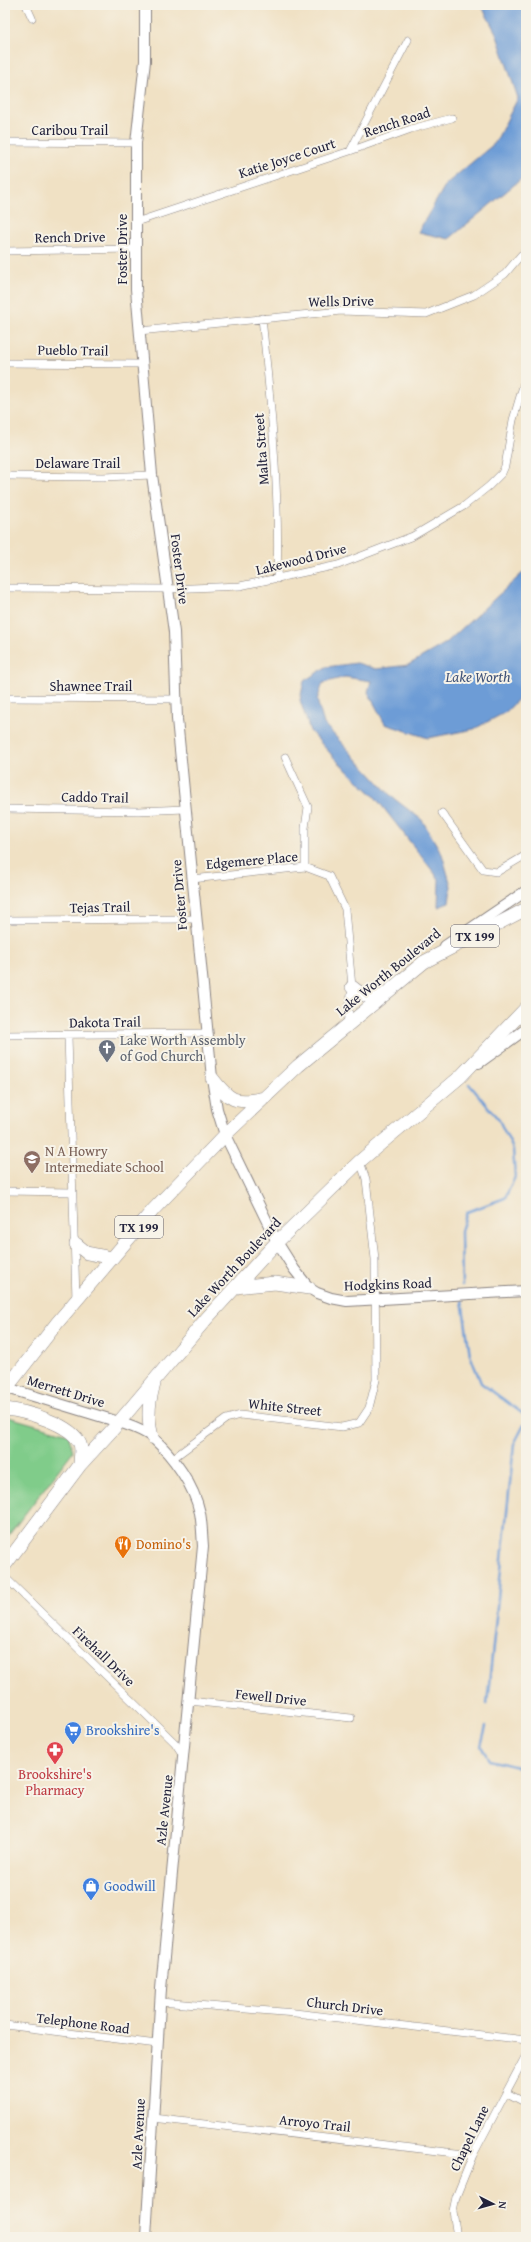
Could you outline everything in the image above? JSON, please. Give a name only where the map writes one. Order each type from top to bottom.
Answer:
[{"type":"highway","name":"TX 199","points":[[424,962],[526,909]]},
{"type":"highway","name":"Lake Worth Boulevard","points":[[6,1388],[153,1210],[225,1135],[347,1024],[424,962]]},
{"type":"highway","points":[[352,987],[363,996],[370,998],[382,996]]},
{"type":"highway","points":[[460,1077],[526,1008]]},
{"type":"highway","name":"Lake Worth Boulevard","points":[[5,1565],[80,1465],[235,1287],[277,1242],[360,1162],[460,1077]]},
{"type":"highway","points":[[212,1078],[225,1095],[232,1100],[250,1101],[266,1097]]},
{"type":"highway","points":[[76,1244],[87,1253],[112,1258]]},
{"type":"highway","points":[[235,1287],[275,1283],[309,1288]]},
{"type":"highway","points":[[152,1437],[148,1423],[149,1398],[156,1379]]},
{"type":"highway","points":[[5,1409],[60,1425],[73,1433],[80,1445],[80,1465]]},
{"type":"street","points":[[26,5],[32,18]]},
{"type":"street","name":"Foster Drive","points":[[145,5],[145,61],[136,143],[135,249],[141,364],[152,475],[174,632],[176,699],[206,1033],[217,1109],[225,1135]]},
{"type":"street","name":"Katie Joyce Court","points":[[136,222],[350,151],[408,40]]},
{"type":"street","name":"Rench Road","points":[[350,151],[411,129],[452,118]]},
{"type":"street","name":"Caribou Trail","points":[[5,142],[136,143]]},
{"type":"street","name":"Rench Drive","points":[[5,250],[135,249]]},
{"type":"street","name":"Wells Drive","points":[[139,331],[341,311],[426,314],[474,295],[505,274],[521,255],[526,253]]},
{"type":"street","name":"Malta Street","points":[[262,318],[276,480],[279,535],[277,579]]},
{"type":"street","name":"Pueblo Trail","points":[[5,362],[141,364]]},
{"type":"street","name":"Lakewood Drive","points":[[5,588],[168,589],[240,586],[338,565],[413,536],[464,506],[489,486],[502,473],[505,466],[513,420],[526,376]]},
{"type":"street","name":"Delaware Trail","points":[[5,476],[103,478],[152,475]]},
{"type":"street","name":"Shawnee Trail","points":[[5,698],[176,699]]},
{"type":"street","points":[[285,757],[308,807],[305,828],[305,867]]},
{"type":"street","name":"Caddo Trail","points":[[5,809],[138,811],[185,809]]},
{"type":"street","points":[[442,813],[483,870],[497,872],[526,855]]},
{"type":"street","name":"Edgemere Place","points":[[192,879],[305,867],[329,876],[342,901],[352,987],[347,1024]]},
{"type":"street","name":"Lake Worth Boulevard","points":[[424,962],[526,891]]},
{"type":"street","name":"Tejas Trail","points":[[5,920],[195,919]]},
{"type":"street","name":"Lake Worth Boulevard","points":[[460,1077],[526,1029]]},
{"type":"street","name":"Dakota Trail","points":[[5,1035],[68,1036],[206,1033]]},
{"type":"street","points":[[68,1036],[76,1244],[76,1302]]},
{"type":"street","name":"Hodgkins Road","points":[[225,1135],[277,1242],[294,1269],[309,1288],[331,1298],[347,1301],[526,1291]]},
{"type":"street","points":[[360,1162],[366,1179],[375,1259],[376,1300]]},
{"type":"street","points":[[5,1191],[73,1192]]},
{"type":"street","name":"White Street","points":[[172,1459],[226,1420],[240,1415],[342,1427],[359,1423],[369,1408],[376,1380],[376,1300]]},
{"type":"street","name":"Merrett Drive","points":[[6,1388],[119,1422]]},
{"type":"street","name":"Azle Avenue","points":[[119,1422],[136,1428],[152,1437],[172,1459],[190,1486],[200,1512],[203,1546],[160,2002],[146,2237]]},
{"type":"street","name":"Firehall Drive","points":[[5,1577],[174,1742],[183,1755]]},
{"type":"street","name":"Fewell Drive","points":[[189,1701],[351,1718]]},
{"type":"street","name":"Church Drive","points":[[160,2002],[295,2013],[526,2040]]},
{"type":"street","name":"Telephone Road","points":[[5,2025],[157,2044]]},
{"type":"street","name":"Chapel Lane","points":[[457,2237],[453,2211],[456,2198],[473,2155],[526,2055]]},
{"type":"street","points":[[507,2093],[526,2103]]},
{"type":"street","name":"Arroyo Trail","points":[[153,2118],[473,2155]]},
{"type":"green space","points":[[5,1416],[68,1434],[73,1451],[5,1540]]},
{"type":"water","points":[[481,5],[526,5],[526,175],[449,239],[418,232],[446,184],[495,143],[518,98],[496,33]]},
{"type":"water","name":"Lake Worth","points":[[526,570],[526,691],[506,712],[474,729],[428,738],[385,724],[368,692],[371,681],[345,677],[323,683],[317,700],[324,724],[392,797],[422,820],[442,854],[451,886],[449,903],[438,907],[439,879],[375,797],[339,763],[310,731],[300,700],[304,681],[326,667],[357,663],[376,669],[408,665],[446,643]]},
{"type":"waterway","points":[[462,1285],[461,1231],[467,1212],[505,1198],[515,1177],[513,1149],[499,1120],[469,1084]]},
{"type":"waterway","points":[[462,1300],[470,1355],[481,1383],[526,1416]]},
{"type":"waterway","points":[[487,1704],[514,1444],[526,1421]]},
{"type":"waterway","points":[[486,1726],[481,1746],[489,1760],[526,1769]]},
{"type":"place","name":"Lake Worth Assembly of God Church","points":[[107,1063]]},
{"type":"place","name":"N A Howry Intermediate School","points":[[32,1174]]},
{"type":"place","name":"Domino's","points":[[123,1559]]},
{"type":"place","name":"Brookshire's","points":[[73,1745]]},
{"type":"place","name":"Brookshire's Pharmacy","points":[[55,1765]]},
{"type":"place","name":"Goodwill","points":[[91,1901]]}]
